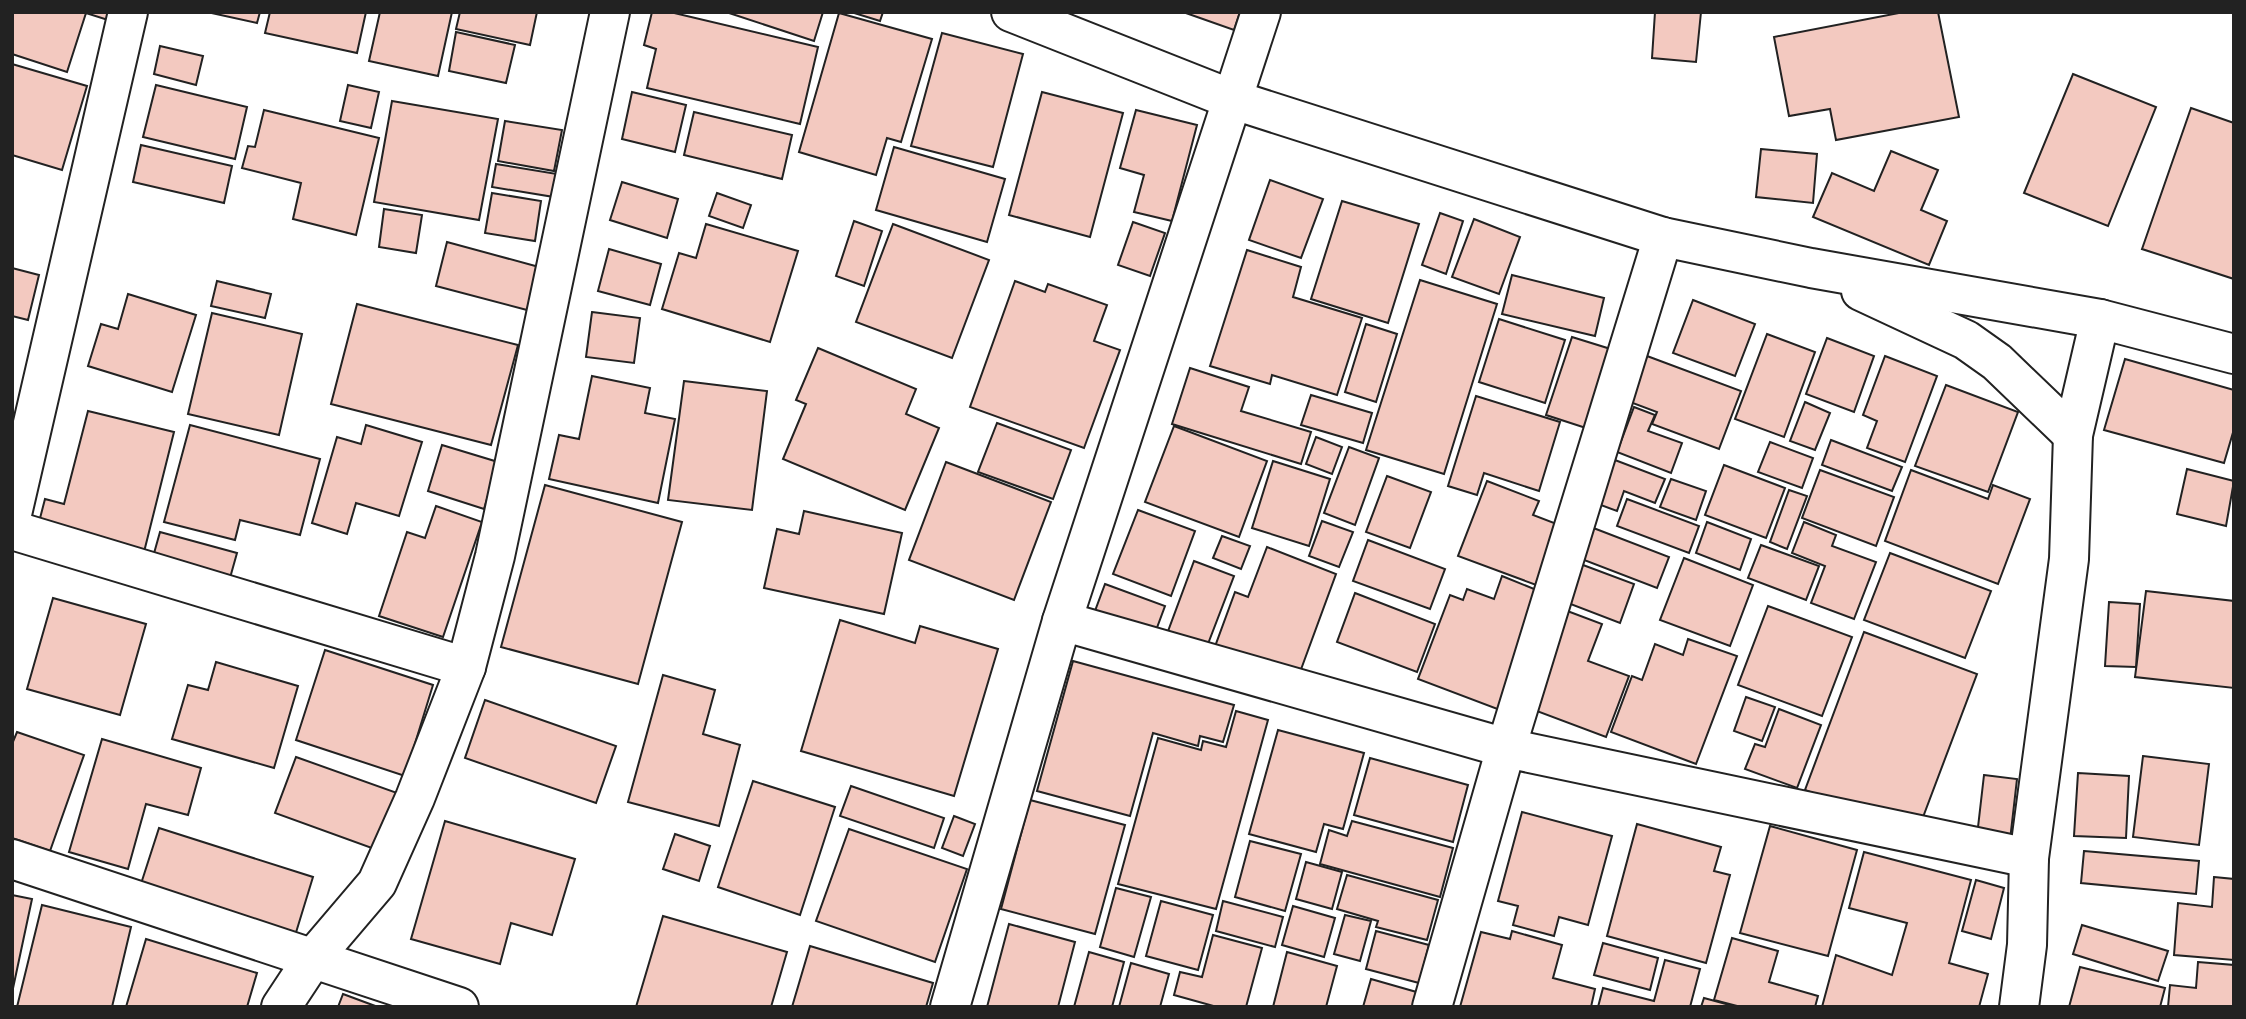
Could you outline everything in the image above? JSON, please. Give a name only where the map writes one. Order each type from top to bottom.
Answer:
[{"type":"street","points":[[12,514],[128,12]]},
{"type":"street","points":[[281,1007],[314,957],[377,883],[415,798],[466,667],[495,556],[610,12]]},
{"type":"street","points":[[1011,12],[1231,99],[1662,237],[1811,268],[2100,319],[2234,354]]},
{"type":"street","points":[[950,1007],[1062,621],[1261,12]]},
{"type":"street","points":[[1432,1007],[1506,748],[1662,237]]},
{"type":"street","points":[[1811,268],[1966,340],[1997,362],[2073,435]]},
{"type":"street","points":[[2019,1007],[2026,946],[2029,858],[2069,559],[2073,435],[2100,319]]},
{"type":"street","points":[[12,530],[466,667]]},
{"type":"street","points":[[1062,621],[1506,748],[2029,858]]},
{"type":"street","points":[[12,859],[459,1007]]},
{"type":"building","points":[[12,12],[110,12],[108,20],[86,13],[67,72],[12,54]]},
{"type":"building","points":[[207,12],[260,12],[257,23]]},
{"type":"building","points":[[270,12],[366,12],[357,53],[265,33]]},
{"type":"building","points":[[380,12],[452,12],[438,76],[369,61]]},
{"type":"building","points":[[460,12],[537,12],[530,45],[456,29]]},
{"type":"building","points":[[652,12],[670,12],[818,47],[800,124],[647,88],[656,49],[644,45]]},
{"type":"building","points":[[726,12],[823,12],[814,41]]},
{"type":"building","points":[[851,12],[883,12],[880,21]]},
{"type":"building","points":[[1183,12],[1240,12],[1234,30]]},
{"type":"building","points":[[1655,12],[1701,12],[1696,62],[1652,58]]},
{"type":"building","points":[[1904,12],[1938,12],[1959,117],[1836,140],[1830,109],[1789,116],[1774,37]]},
{"type":"building","points":[[839,13],[932,39],[901,142],[887,138],[876,175],[799,152]]},
{"type":"building","points":[[456,32],[515,45],[506,83],[449,71]]},
{"type":"building","points":[[942,33],[1023,54],[993,167],[911,146]]},
{"type":"building","points":[[160,46],[203,56],[196,85],[154,74]]},
{"type":"building","points":[[12,64],[87,86],[62,170],[12,155]]},
{"type":"building","points":[[2073,74],[2156,107],[2108,226],[2024,193]]},
{"type":"building","points":[[156,85],[247,107],[235,159],[143,137]]},
{"type":"building","points":[[348,85],[379,92],[371,128],[340,121]]},
{"type":"building","points":[[632,92],[686,105],[675,152],[622,139]]},
{"type":"building","points":[[1042,92],[1123,113],[1090,237],[1009,215]]},
{"type":"building","points":[[392,101],[498,119],[479,220],[374,202]]},
{"type":"building","points":[[2191,108],[2234,123],[2234,279],[2142,249]]},
{"type":"building","points":[[264,110],[379,138],[356,235],[293,219],[301,183],[242,168],[248,146],[255,147]]},
{"type":"building","points":[[1136,110],[1197,125],[1172,221],[1134,212],[1144,175],[1120,168]]},
{"type":"building","points":[[694,112],[792,135],[782,179],[684,155]]},
{"type":"building","points":[[505,121],[562,130],[554,171],[498,161]]},
{"type":"building","points":[[141,145],[232,166],[224,203],[133,182]]},
{"type":"building","points":[[894,147],[1005,179],[987,242],[876,210]]},
{"type":"building","points":[[1761,149],[1817,154],[1813,203],[1756,197]]},
{"type":"building","points":[[1891,151],[1938,170],[1921,210],[1947,221],[1929,265],[1813,217],[1832,173],[1874,191]]},
{"type":"building","points":[[496,164],[557,174],[554,197],[492,187]]},
{"type":"building","points":[[1270,180],[1323,199],[1301,258],[1249,240]]},
{"type":"building","points":[[622,182],[678,199],[667,238],[610,220]]},
{"type":"building","points":[[492,193],[541,201],[535,241],[485,233]]},
{"type":"building","points":[[717,193],[751,205],[743,228],[709,216]]},
{"type":"building","points":[[1342,201],[1419,224],[1388,323],[1311,299]]},
{"type":"building","points":[[384,209],[422,215],[416,253],[379,247]]},
{"type":"building","points":[[1440,213],[1463,221],[1446,274],[1422,265]]},
{"type":"building","points":[[1474,219],[1520,237],[1499,294],[1452,277]]},
{"type":"building","points":[[854,221],[882,231],[864,286],[836,276]]},
{"type":"building","points":[[1133,222],[1165,233],[1150,276],[1118,265]]},
{"type":"building","points":[[706,224],[798,251],[770,342],[662,309],[679,253],[696,258]]},
{"type":"building","points":[[893,224],[989,260],[952,358],[856,322]]},
{"type":"building","points":[[447,242],[539,267],[527,310],[436,286]]},
{"type":"building","points":[[609,249],[661,264],[650,305],[598,291]]},
{"type":"building","points":[[1247,250],[1301,267],[1293,297],[1362,318],[1337,395],[1272,375],[1270,384],[1210,366]]},
{"type":"building","points":[[12,268],[39,275],[28,320],[12,316]]},
{"type":"building","points":[[1512,275],[1604,298],[1595,336],[1502,314]]},
{"type":"building","points":[[1420,280],[1497,304],[1444,474],[1366,450]]},
{"type":"building","points":[[217,281],[271,294],[265,318],[211,306]]},
{"type":"building","points":[[1015,281],[1045,292],[1048,284],[1107,305],[1094,341],[1120,350],[1084,448],[970,407]]},
{"type":"building","points":[[128,294],[196,315],[172,392],[88,366],[101,324],[118,329]]},
{"type":"building","points":[[1693,300],[1755,324],[1735,376],[1673,353]]},
{"type":"building","points":[[357,304],[518,345],[491,445],[331,404]]},
{"type":"building","points":[[592,312],[640,318],[634,363],[586,357]]},
{"type":"building","points":[[212,313],[302,334],[279,435],[188,414]]},
{"type":"building","points":[[1499,319],[1565,340],[1545,403],[1479,382]]},
{"type":"building","points":[[1366,324],[1397,334],[1376,402],[1345,392]]},
{"type":"building","points":[[1767,334],[1815,352],[1784,437],[1735,419]]},
{"type":"building","points":[[1572,337],[1617,351],[1592,430],[1546,415]]},
{"type":"building","points":[[1827,338],[1874,356],[1854,412],[1806,394]]},
{"type":"building","points":[[818,348],[916,389],[906,414],[939,428],[905,510],[783,459],[806,404],[796,400]]},
{"type":"building","points":[[1647,356],[1741,391],[1719,449],[1652,424],[1657,412],[1630,402]]},
{"type":"building","points":[[1885,356],[1937,376],[1905,462],[1867,448],[1877,421],[1863,415]]},
{"type":"building","points":[[2125,359],[2234,390],[2234,429],[2224,463],[2104,430]]},
{"type":"building","points":[[1190,368],[1249,387],[1241,411],[1311,432],[1301,464],[1172,424]]},
{"type":"building","points":[[592,376],[650,388],[645,413],[675,419],[658,503],[549,479],[559,435],[579,439]]},
{"type":"building","points":[[684,381],[767,391],[752,510],[668,500]]},
{"type":"building","points":[[1946,385],[2018,412],[1988,492],[1915,466]]},
{"type":"building","points":[[1311,395],[1372,413],[1363,443],[1301,425]]},
{"type":"building","points":[[1476,396],[1560,422],[1539,491],[1484,473],[1477,495],[1448,486]]},
{"type":"building","points":[[1805,402],[1830,413],[1815,450],[1790,441]]},
{"type":"building","points":[[1634,407],[1655,415],[1648,431],[1682,443],[1671,473],[1617,452]]},
{"type":"building","points":[[88,411],[174,432],[144,552],[38,526],[45,499],[64,504]]},
{"type":"building","points":[[997,423],[1071,450],[1053,499],[978,472]]},
{"type":"building","points":[[190,425],[320,459],[300,535],[240,520],[235,540],[164,522]]},
{"type":"building","points":[[366,425],[422,442],[399,516],[356,503],[347,534],[312,523],[337,437],[361,444]]},
{"type":"building","points":[[1174,426],[1267,461],[1239,537],[1145,502]]},
{"type":"building","points":[[1316,437],[1342,447],[1332,474],[1306,464]]},
{"type":"building","points":[[1831,440],[1902,467],[1892,491],[1822,465]]},
{"type":"building","points":[[1770,442],[1813,458],[1802,488],[1758,472]]},
{"type":"building","points":[[442,445],[498,462],[484,509],[428,491]]},
{"type":"building","points":[[1349,447],[1379,458],[1355,525],[1324,513]]},
{"type":"building","points":[[1607,457],[1665,479],[1655,503],[1624,491],[1617,511],[1590,501]]},
{"type":"building","points":[[1273,461],[1330,479],[1309,546],[1252,528]]},
{"type":"building","points":[[946,462],[1051,502],[1014,600],[909,560]]},
{"type":"building","points":[[1724,465],[1785,488],[1766,538],[1705,515]]},
{"type":"building","points":[[2187,469],[2234,481],[2226,526],[2177,514]]},
{"type":"building","points":[[1820,470],[1894,497],[1876,546],[1802,518]]},
{"type":"building","points":[[1911,470],[1988,499],[1993,485],[2030,499],[1998,584],[1885,541]]},
{"type":"building","points":[[1387,476],[1431,492],[1410,548],[1366,532]]},
{"type":"building","points":[[1671,479],[1706,491],[1696,520],[1660,507]]},
{"type":"building","points":[[1487,481],[1539,501],[1533,515],[1562,526],[1539,586],[1458,556]]},
{"type":"building","points":[[545,485],[682,522],[638,684],[501,647]]},
{"type":"building","points":[[1789,490],[1807,496],[1787,549],[1770,542]]},
{"type":"building","points":[[1627,499],[1699,526],[1689,553],[1617,526]]},
{"type":"building","points":[[436,506],[482,522],[443,637],[379,616],[407,532],[425,538]]},
{"type":"building","points":[[1138,510],[1195,531],[1171,596],[1113,574]]},
{"type":"building","points":[[804,511],[902,533],[884,614],[764,588],[777,529],[799,534]]},
{"type":"building","points":[[1322,521],[1353,532],[1339,567],[1309,556]]},
{"type":"building","points":[[1707,522],[1751,539],[1740,570],[1696,553]]},
{"type":"building","points":[[1804,522],[1836,535],[1832,546],[1876,562],[1854,619],[1811,603],[1825,566],[1792,553]]},
{"type":"building","points":[[1583,524],[1669,557],[1657,588],[1571,555]]},
{"type":"building","points":[[160,532],[237,553],[228,585],[151,564]]},
{"type":"building","points":[[1222,536],[1250,546],[1241,569],[1213,558]]},
{"type":"building","points":[[1368,540],[1445,569],[1430,609],[1353,581]]},
{"type":"building","points":[[1761,545],[1819,566],[1806,600],[1748,578]]},
{"type":"building","points":[[1267,547],[1336,574],[1296,683],[1213,652],[1235,592],[1248,597]]},
{"type":"building","points":[[1890,553],[1991,591],[1965,658],[1864,620]]},
{"type":"building","points":[[1684,558],[1753,585],[1730,646],[1660,620]]},
{"type":"building","points":[[1194,561],[1234,576],[1206,649],[1167,634]]},
{"type":"building","points":[[1575,562],[1634,584],[1620,623],[1560,600]]},
{"type":"building","points":[[1502,576],[1544,593],[1500,710],[1418,679],[1450,595],[1463,600],[1467,589],[1494,599]]},
{"type":"building","points":[[1105,584],[1165,606],[1155,633],[1095,611]]},
{"type":"building","points":[[2146,591],[2234,601],[2234,688],[2135,677]]},
{"type":"building","points":[[1355,593],[1435,624],[1417,672],[1337,642]]},
{"type":"building","points":[[53,598],[146,624],[120,715],[27,689]]},
{"type":"building","points":[[2109,602],[2140,604],[2136,667],[2105,666]]},
{"type":"building","points":[[1768,606],[1852,637],[1822,716],[1738,685]]},
{"type":"building","points":[[1562,609],[1602,624],[1588,661],[1629,676],[1606,737],[1526,707]]},
{"type":"building","points":[[840,620],[915,643],[920,626],[998,649],[954,796],[801,751]]},
{"type":"building","points":[[1864,632],[1977,674],[1917,833],[1805,790]]},
{"type":"building","points":[[1688,639],[1737,656],[1696,764],[1611,732],[1632,676],[1642,680],[1655,644],[1683,655]]},
{"type":"building","points":[[325,650],[433,685],[405,776],[296,740]]},
{"type":"building","points":[[1073,661],[1234,705],[1223,742],[1200,736],[1198,746],[1153,733],[1130,816],[1037,791]]},
{"type":"building","points":[[216,662],[298,686],[274,768],[172,739],[188,685],[208,690]]},
{"type":"building","points":[[663,675],[715,690],[703,734],[740,745],[719,826],[628,802]]},
{"type":"building","points":[[1746,697],[1775,707],[1762,741],[1734,731]]},
{"type":"building","points":[[485,700],[616,746],[596,803],[465,758]]},
{"type":"building","points":[[1779,709],[1821,725],[1797,788],[1745,769],[1755,744],[1765,747]]},
{"type":"building","points":[[1236,711],[1268,720],[1216,909],[1118,884],[1158,738],[1201,750],[1203,741],[1226,747]]},
{"type":"building","points":[[1278,730],[1364,753],[1343,829],[1324,824],[1316,852],[1249,834]]},
{"type":"building","points":[[17,732],[84,755],[50,851],[12,838],[12,744]]},
{"type":"building","points":[[102,739],[201,768],[188,815],[146,804],[128,869],[69,852]]},
{"type":"building","points":[[2143,756],[2209,764],[2199,845],[2133,837]]},
{"type":"building","points":[[296,757],[400,794],[380,851],[275,813]]},
{"type":"building","points":[[1370,758],[1468,785],[1453,842],[1354,815]]},
{"type":"building","points":[[2078,773],[2129,776],[2126,838],[2074,836]]},
{"type":"building","points":[[1984,775],[2017,779],[2010,840],[1977,836]]},
{"type":"building","points":[[753,781],[835,807],[800,915],[718,887]]},
{"type":"building","points":[[851,786],[944,818],[934,848],[840,816]]},
{"type":"building","points":[[1030,800],[1125,825],[1095,934],[1001,909]]},
{"type":"building","points":[[1522,812],[1612,836],[1588,925],[1559,917],[1554,936],[1513,925],[1518,906],[1498,901]]},
{"type":"building","points":[[954,816],[975,824],[963,856],[942,848]]},
{"type":"building","points":[[445,821],[575,859],[552,935],[511,923],[500,964],[411,939]]},
{"type":"building","points":[[1352,821],[1453,848],[1440,897],[1320,864],[1329,830],[1347,836]]},
{"type":"building","points":[[1637,824],[1721,847],[1714,871],[1730,875],[1706,963],[1607,936]]},
{"type":"building","points":[[1770,826],[1857,850],[1828,956],[1740,933]]},
{"type":"building","points":[[159,828],[313,877],[294,939],[139,890]]},
{"type":"building","points":[[849,829],[967,869],[935,962],[816,921]]},
{"type":"building","points":[[675,834],[710,846],[699,881],[663,869]]},
{"type":"building","points":[[1250,841],[1301,854],[1285,911],[1235,897]]},
{"type":"building","points":[[2084,851],[2199,861],[2196,894],[2081,883]]},
{"type":"building","points":[[1864,852],[1971,880],[1949,963],[1988,974],[1979,1007],[1822,1007],[1836,955],[1892,975],[1907,923],[1849,908]]},
{"type":"building","points":[[1306,862],[1342,872],[1332,909],[1296,899]]},
{"type":"building","points":[[1347,875],[1438,900],[1427,940],[1376,927],[1378,921],[1337,909]]},
{"type":"building","points":[[2214,877],[2234,879],[2234,960],[2174,955],[2178,903],[2212,907]]},
{"type":"building","points":[[1976,880],[2004,888],[1991,939],[1962,931]]},
{"type":"building","points":[[1116,888],[1151,897],[1134,957],[1100,947]]},
{"type":"building","points":[[12,895],[32,899],[12,993]]},
{"type":"building","points":[[1161,901],[1213,915],[1198,970],[1146,956]]},
{"type":"building","points":[[1223,901],[1283,917],[1275,947],[1216,931]]},
{"type":"building","points":[[42,905],[131,927],[112,1007],[17,1007]]},
{"type":"building","points":[[1293,906],[1335,918],[1324,957],[1282,945]]},
{"type":"building","points":[[1345,915],[1371,921],[1360,961],[1334,954]]},
{"type":"building","points":[[663,916],[787,952],[771,1007],[636,1007]]},
{"type":"building","points":[[1009,924],[1075,942],[1058,1007],[987,1007]]},
{"type":"building","points":[[2082,925],[2168,951],[2158,981],[2073,954]]},
{"type":"building","points":[[1376,931],[1429,945],[1419,983],[1366,969]]},
{"type":"building","points":[[1512,931],[1562,945],[1553,978],[1595,989],[1591,1007],[1460,1007],[1481,932],[1510,939]]},
{"type":"building","points":[[1213,935],[1262,948],[1246,1007],[1217,1007],[1174,995],[1180,972],[1202,977]]},
{"type":"building","points":[[1732,938],[1778,951],[1769,982],[1818,996],[1815,1007],[1741,1007],[1714,1000]]},
{"type":"building","points":[[146,939],[257,973],[247,1007],[126,1007]]},
{"type":"building","points":[[1603,943],[1658,958],[1650,990],[1594,975]]},
{"type":"building","points":[[810,946],[933,983],[926,1007],[792,1007]]},
{"type":"building","points":[[1089,952],[1124,962],[1112,1007],[1074,1007]]},
{"type":"building","points":[[1287,952],[1337,966],[1326,1007],[1273,1007]]},
{"type":"building","points":[[1665,960],[1700,969],[1690,1007],[1598,1007],[1603,988],[1654,1001]]},
{"type":"building","points":[[2198,962],[2234,965],[2234,1007],[2168,1007],[2170,985],[2196,988]]},
{"type":"building","points":[[1131,963],[1169,974],[1160,1007],[1119,1007]]},
{"type":"building","points":[[2080,967],[2165,988],[2160,1007],[2069,1007]]},
{"type":"building","points":[[1371,979],[1420,993],[1416,1007],[1363,1007]]},
{"type":"building","points":[[343,994],[378,1007],[338,1007]]},
{"type":"building","points":[[1704,998],[1737,1007],[1701,1007]]}]
